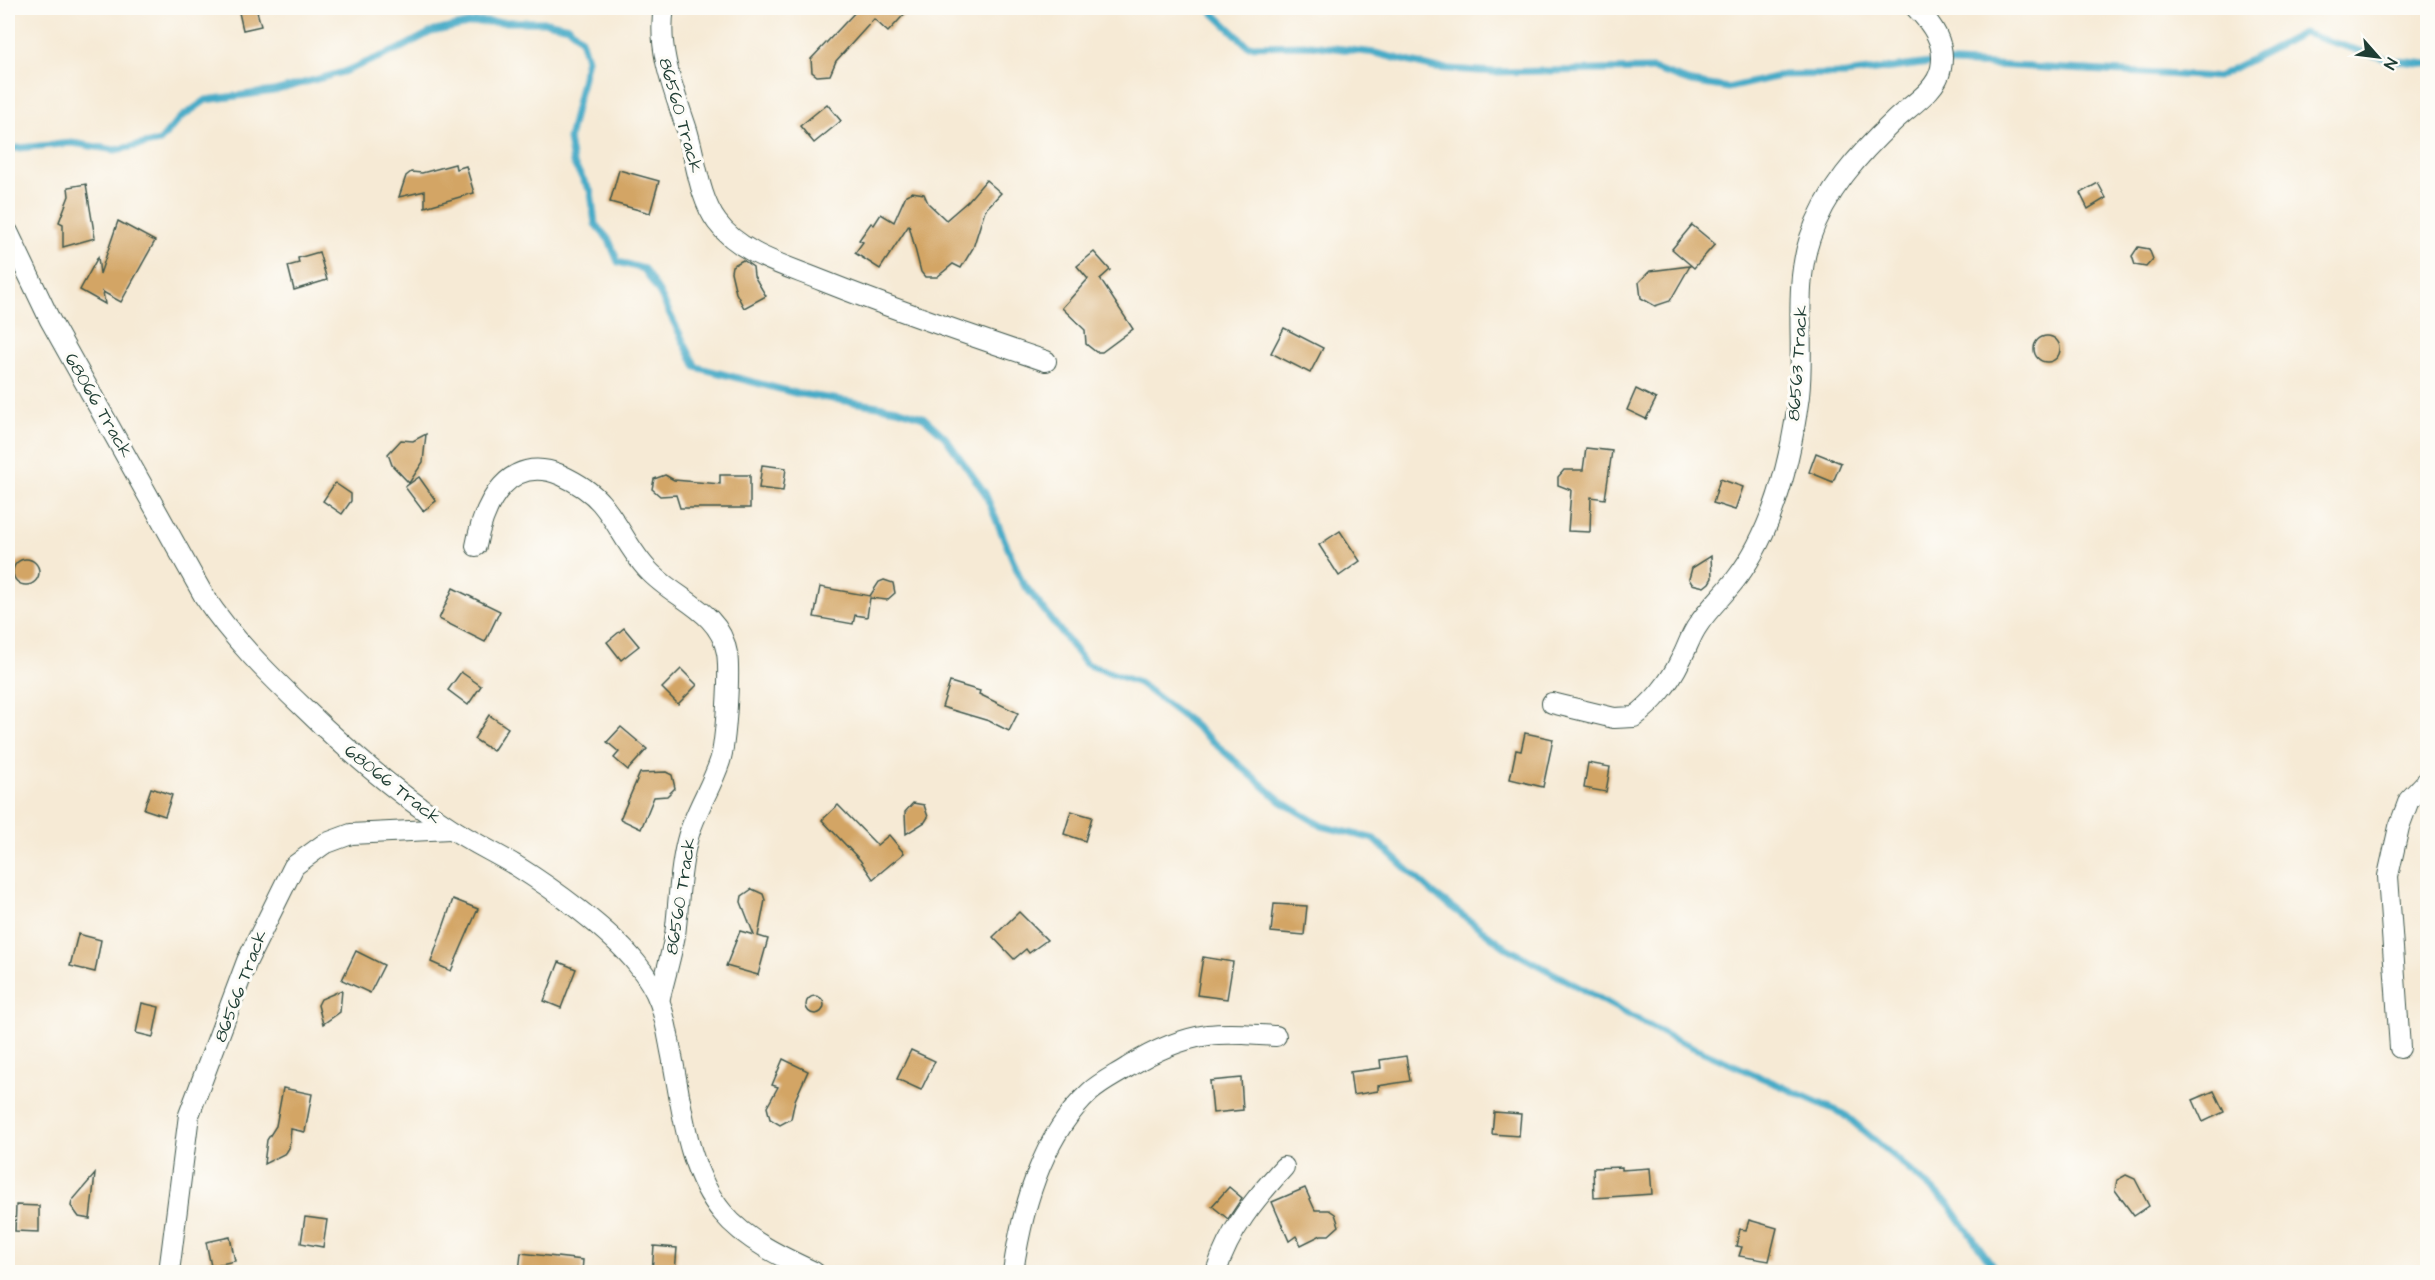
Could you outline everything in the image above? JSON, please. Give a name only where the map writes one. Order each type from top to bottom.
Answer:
[{"type":"street","name":"86560 Track","points":[[664,8],[663,54],[691,141],[700,181],[715,220],[740,245],[909,315],[1046,361]]},
{"type":"street","name":"86563 Track","points":[[1552,704],[1614,718],[1634,717],[1666,684],[1680,662],[1698,625],[1736,579],[1753,552],[1766,526],[1790,444],[1799,396],[1803,261],[1822,207],[1840,181],[1895,120],[1926,92],[1941,69],[1942,48],[1931,23],[1916,8]]},
{"type":"street","name":"68066 Track","points":[[8,232],[50,320],[204,596],[220,620],[266,672],[350,752],[394,789],[450,829],[517,866],[573,907],[635,961],[660,997],[693,1158],[708,1190],[724,1214],[754,1239],[814,1272]]},
{"type":"street","name":"86560 Track","points":[[476,546],[480,525],[496,492],[512,477],[527,469],[554,472],[588,490],[602,504],[642,564],[659,583],[703,611],[713,622],[727,652],[726,717],[720,760],[688,838],[671,954],[660,997]]},
{"type":"street","points":[[2400,1048],[2388,876],[2399,827],[2409,800],[2427,780]]},
{"type":"street","name":"86566 Track","points":[[169,1272],[189,1115],[214,1054],[247,961],[294,866],[324,844],[351,834],[450,829]]},
{"type":"street","points":[[1013,1272],[1018,1233],[1029,1192],[1049,1150],[1075,1109],[1091,1091],[1142,1058],[1175,1044],[1224,1034],[1276,1036]]},
{"type":"street","points":[[1216,1272],[1225,1244],[1234,1227],[1284,1167]]},
{"type":"building","points":[[238,8],[256,8],[261,26],[243,30]]},
{"type":"building","points":[[859,8],[910,8],[888,32],[874,19],[836,61],[830,75],[817,76],[812,72],[811,59]]},
{"type":"building","points":[[827,104],[841,121],[814,143],[800,126]]},
{"type":"building","points":[[455,164],[456,169],[466,166],[474,193],[425,207],[425,191],[399,197],[406,176],[411,172],[422,173]]},
{"type":"building","points":[[619,170],[659,181],[650,213],[610,202]]},
{"type":"building","points":[[986,180],[1001,193],[985,210],[973,248],[961,268],[953,264],[937,277],[925,277],[921,272],[909,225],[880,269],[855,253],[863,242],[859,240],[871,223],[874,225],[881,214],[894,222],[906,195],[912,192],[924,194],[928,203],[946,220],[968,201]]},
{"type":"building","points":[[2098,183],[2106,198],[2088,209],[2080,193]]},
{"type":"building","points":[[86,184],[95,238],[63,247],[63,224],[59,222],[69,196],[68,187]]},
{"type":"building","points":[[118,221],[155,241],[121,302],[103,292],[105,304],[80,290],[98,257],[100,274]]},
{"type":"building","points":[[1692,225],[1715,244],[1694,268],[1672,249]]},
{"type":"building","points":[[2138,247],[2149,249],[2153,259],[2146,267],[2135,265],[2132,256]]},
{"type":"building","points":[[319,252],[327,280],[294,290],[288,266],[299,263],[298,258]]},
{"type":"building","points":[[1094,252],[1110,270],[1100,279],[1133,329],[1102,352],[1096,352],[1086,344],[1085,330],[1062,308],[1088,279],[1077,266]]},
{"type":"building","points":[[743,260],[753,267],[754,276],[766,296],[744,308],[736,293],[731,272],[732,266]]},
{"type":"building","points":[[1690,266],[1670,301],[1655,306],[1641,298],[1639,282],[1650,271]]},
{"type":"building","points":[[1284,328],[1323,348],[1310,373],[1271,353]]},
{"type":"building","points":[[2047,336],[2056,340],[2060,349],[2056,358],[2047,362],[2038,358],[2034,349],[2038,340]]},
{"type":"building","points":[[1636,389],[1656,399],[1646,419],[1627,410]]},
{"type":"building","points":[[426,434],[423,462],[409,483],[392,465],[388,454],[401,440],[413,441]]},
{"type":"building","points":[[1586,448],[1612,451],[1605,499],[1591,497],[1590,532],[1568,531],[1571,490],[1558,485],[1558,477],[1564,470],[1583,470]]},
{"type":"building","points":[[1816,453],[1841,463],[1833,482],[1809,472]]},
{"type":"building","points":[[762,465],[786,468],[783,491],[759,488]]},
{"type":"building","points":[[665,475],[674,480],[720,484],[720,475],[750,475],[750,508],[680,508],[676,495],[660,496],[652,489],[654,479]]},
{"type":"building","points":[[419,477],[436,501],[423,511],[405,487]]},
{"type":"building","points":[[1720,479],[1743,487],[1735,510],[1713,503]]},
{"type":"building","points":[[335,483],[351,494],[351,501],[342,514],[323,501]]},
{"type":"building","points":[[1340,531],[1360,561],[1339,576],[1319,545]]},
{"type":"building","points":[[1711,556],[1712,578],[1709,583],[1704,587],[1692,584],[1689,579],[1692,568]]},
{"type":"building","points":[[26,559],[35,563],[39,572],[35,581],[26,585],[17,581],[13,572],[17,563]]},
{"type":"building","points":[[884,580],[893,583],[895,593],[887,600],[870,598],[867,617],[855,615],[853,624],[814,617],[820,587],[870,596],[879,582]]},
{"type":"building","points":[[453,588],[500,611],[485,642],[439,619]]},
{"type":"building","points":[[624,628],[639,646],[621,660],[607,642]]},
{"type":"building","points":[[681,669],[697,685],[678,704],[662,688]]},
{"type":"building","points":[[461,672],[481,686],[468,705],[448,690]]},
{"type":"building","points":[[950,682],[980,691],[979,694],[1018,713],[1009,731],[989,721],[942,707]]},
{"type":"building","points":[[489,715],[508,728],[493,751],[474,739]]},
{"type":"building","points":[[621,727],[647,749],[628,770],[614,758],[619,752],[607,742]]},
{"type":"building","points":[[1525,733],[1553,739],[1543,787],[1510,779],[1516,750],[1521,751]]},
{"type":"building","points":[[1588,763],[1610,767],[1606,792],[1584,788]]},
{"type":"building","points":[[666,772],[672,775],[675,788],[667,796],[654,797],[641,829],[620,819],[640,773]]},
{"type":"building","points":[[151,788],[172,795],[165,816],[144,809]]},
{"type":"building","points":[[913,803],[924,805],[928,817],[925,822],[906,834],[905,812]]},
{"type":"building","points":[[838,805],[877,845],[889,835],[904,853],[873,879],[860,860],[822,820]]},
{"type":"building","points":[[1071,811],[1092,817],[1085,841],[1064,834]]},
{"type":"building","points":[[752,889],[763,894],[765,900],[758,936],[768,939],[758,975],[726,966],[740,931],[754,935],[741,902],[742,896]]},
{"type":"building","points":[[453,899],[478,909],[451,971],[431,962]]},
{"type":"building","points":[[1274,904],[1307,906],[1304,935],[1271,932]]},
{"type":"building","points":[[1019,912],[1047,940],[1029,953],[1026,949],[1014,959],[993,937]]},
{"type":"building","points":[[78,934],[101,940],[95,972],[70,966]]},
{"type":"building","points":[[356,951],[384,965],[370,993],[342,980]]},
{"type":"building","points":[[1203,957],[1233,962],[1227,999],[1197,995]]},
{"type":"building","points":[[559,962],[576,969],[561,1008],[544,1001]]},
{"type":"building","points":[[342,990],[340,1012],[323,1024],[318,1005],[321,999]]},
{"type":"building","points":[[815,996],[823,1001],[824,1005],[819,1013],[815,1014],[807,1009],[806,1005],[811,997]]},
{"type":"building","points":[[142,1003],[159,1007],[153,1037],[136,1033]]},
{"type":"building","points":[[911,1050],[935,1061],[921,1090],[897,1079]]},
{"type":"building","points":[[1406,1056],[1410,1081],[1378,1086],[1378,1091],[1353,1095],[1350,1072],[1381,1068],[1380,1060]]},
{"type":"building","points":[[783,1059],[808,1071],[795,1100],[791,1119],[780,1125],[770,1119],[767,1107],[778,1087],[772,1085]]},
{"type":"building","points":[[1241,1078],[1243,1110],[1213,1113],[1210,1081]]},
{"type":"building","points":[[283,1088],[312,1094],[305,1132],[291,1129],[289,1148],[286,1153],[264,1164],[267,1140],[276,1126]]},
{"type":"building","points":[[2214,1091],[2224,1112],[2203,1122],[2193,1100]]},
{"type":"building","points":[[1494,1112],[1521,1114],[1519,1136],[1492,1134]]},
{"type":"building","points":[[1622,1167],[1622,1170],[1650,1168],[1652,1194],[1594,1198],[1593,1168]]},
{"type":"building","points":[[95,1174],[90,1219],[79,1217],[71,1206],[72,1201]]},
{"type":"building","points":[[2126,1175],[2135,1179],[2149,1206],[2134,1216],[2115,1190],[2117,1180]]},
{"type":"building","points":[[1229,1187],[1242,1198],[1228,1219],[1212,1206]]},
{"type":"building","points":[[1305,1188],[1315,1210],[1329,1210],[1335,1214],[1339,1226],[1329,1235],[1321,1235],[1301,1245],[1296,1236],[1289,1241],[1272,1202]]},
{"type":"building","points":[[16,1205],[39,1206],[39,1232],[15,1231]]},
{"type":"building","points":[[305,1217],[327,1220],[323,1247],[301,1243]]},
{"type":"building","points":[[1749,1220],[1777,1228],[1769,1261],[1739,1256],[1742,1247],[1736,1246],[1740,1229],[1746,1230]]},
{"type":"building","points":[[230,1237],[235,1261],[211,1266],[206,1242]]},
{"type":"building","points":[[654,1246],[677,1248],[675,1272],[652,1272]]},
{"type":"building","points":[[521,1253],[583,1260],[582,1272],[519,1272]]},
{"type":"waterway","points":[[1208,8],[1248,46],[1310,45],[1375,53],[1435,68],[1494,72],[1653,69],[1691,82],[1728,88],[1784,75],[1845,74],[1937,62],[2217,77],[2303,33],[2389,60],[2428,64]]},
{"type":"waterway","points":[[8,149],[72,143],[115,150],[160,141],[179,119],[206,100],[274,91],[343,72],[399,49],[431,32],[476,22],[546,22],[569,27],[581,39],[587,59],[569,139],[573,163],[591,192],[595,224],[609,240],[618,262],[644,269],[660,294],[696,367],[795,393],[897,409],[923,417],[945,437],[985,493],[1022,582],[1086,664],[1139,683],[1189,721],[1282,802],[1322,826],[1374,839],[1434,894],[1505,947],[1670,1037],[1844,1114],[1948,1203],[1997,1272]]}]
